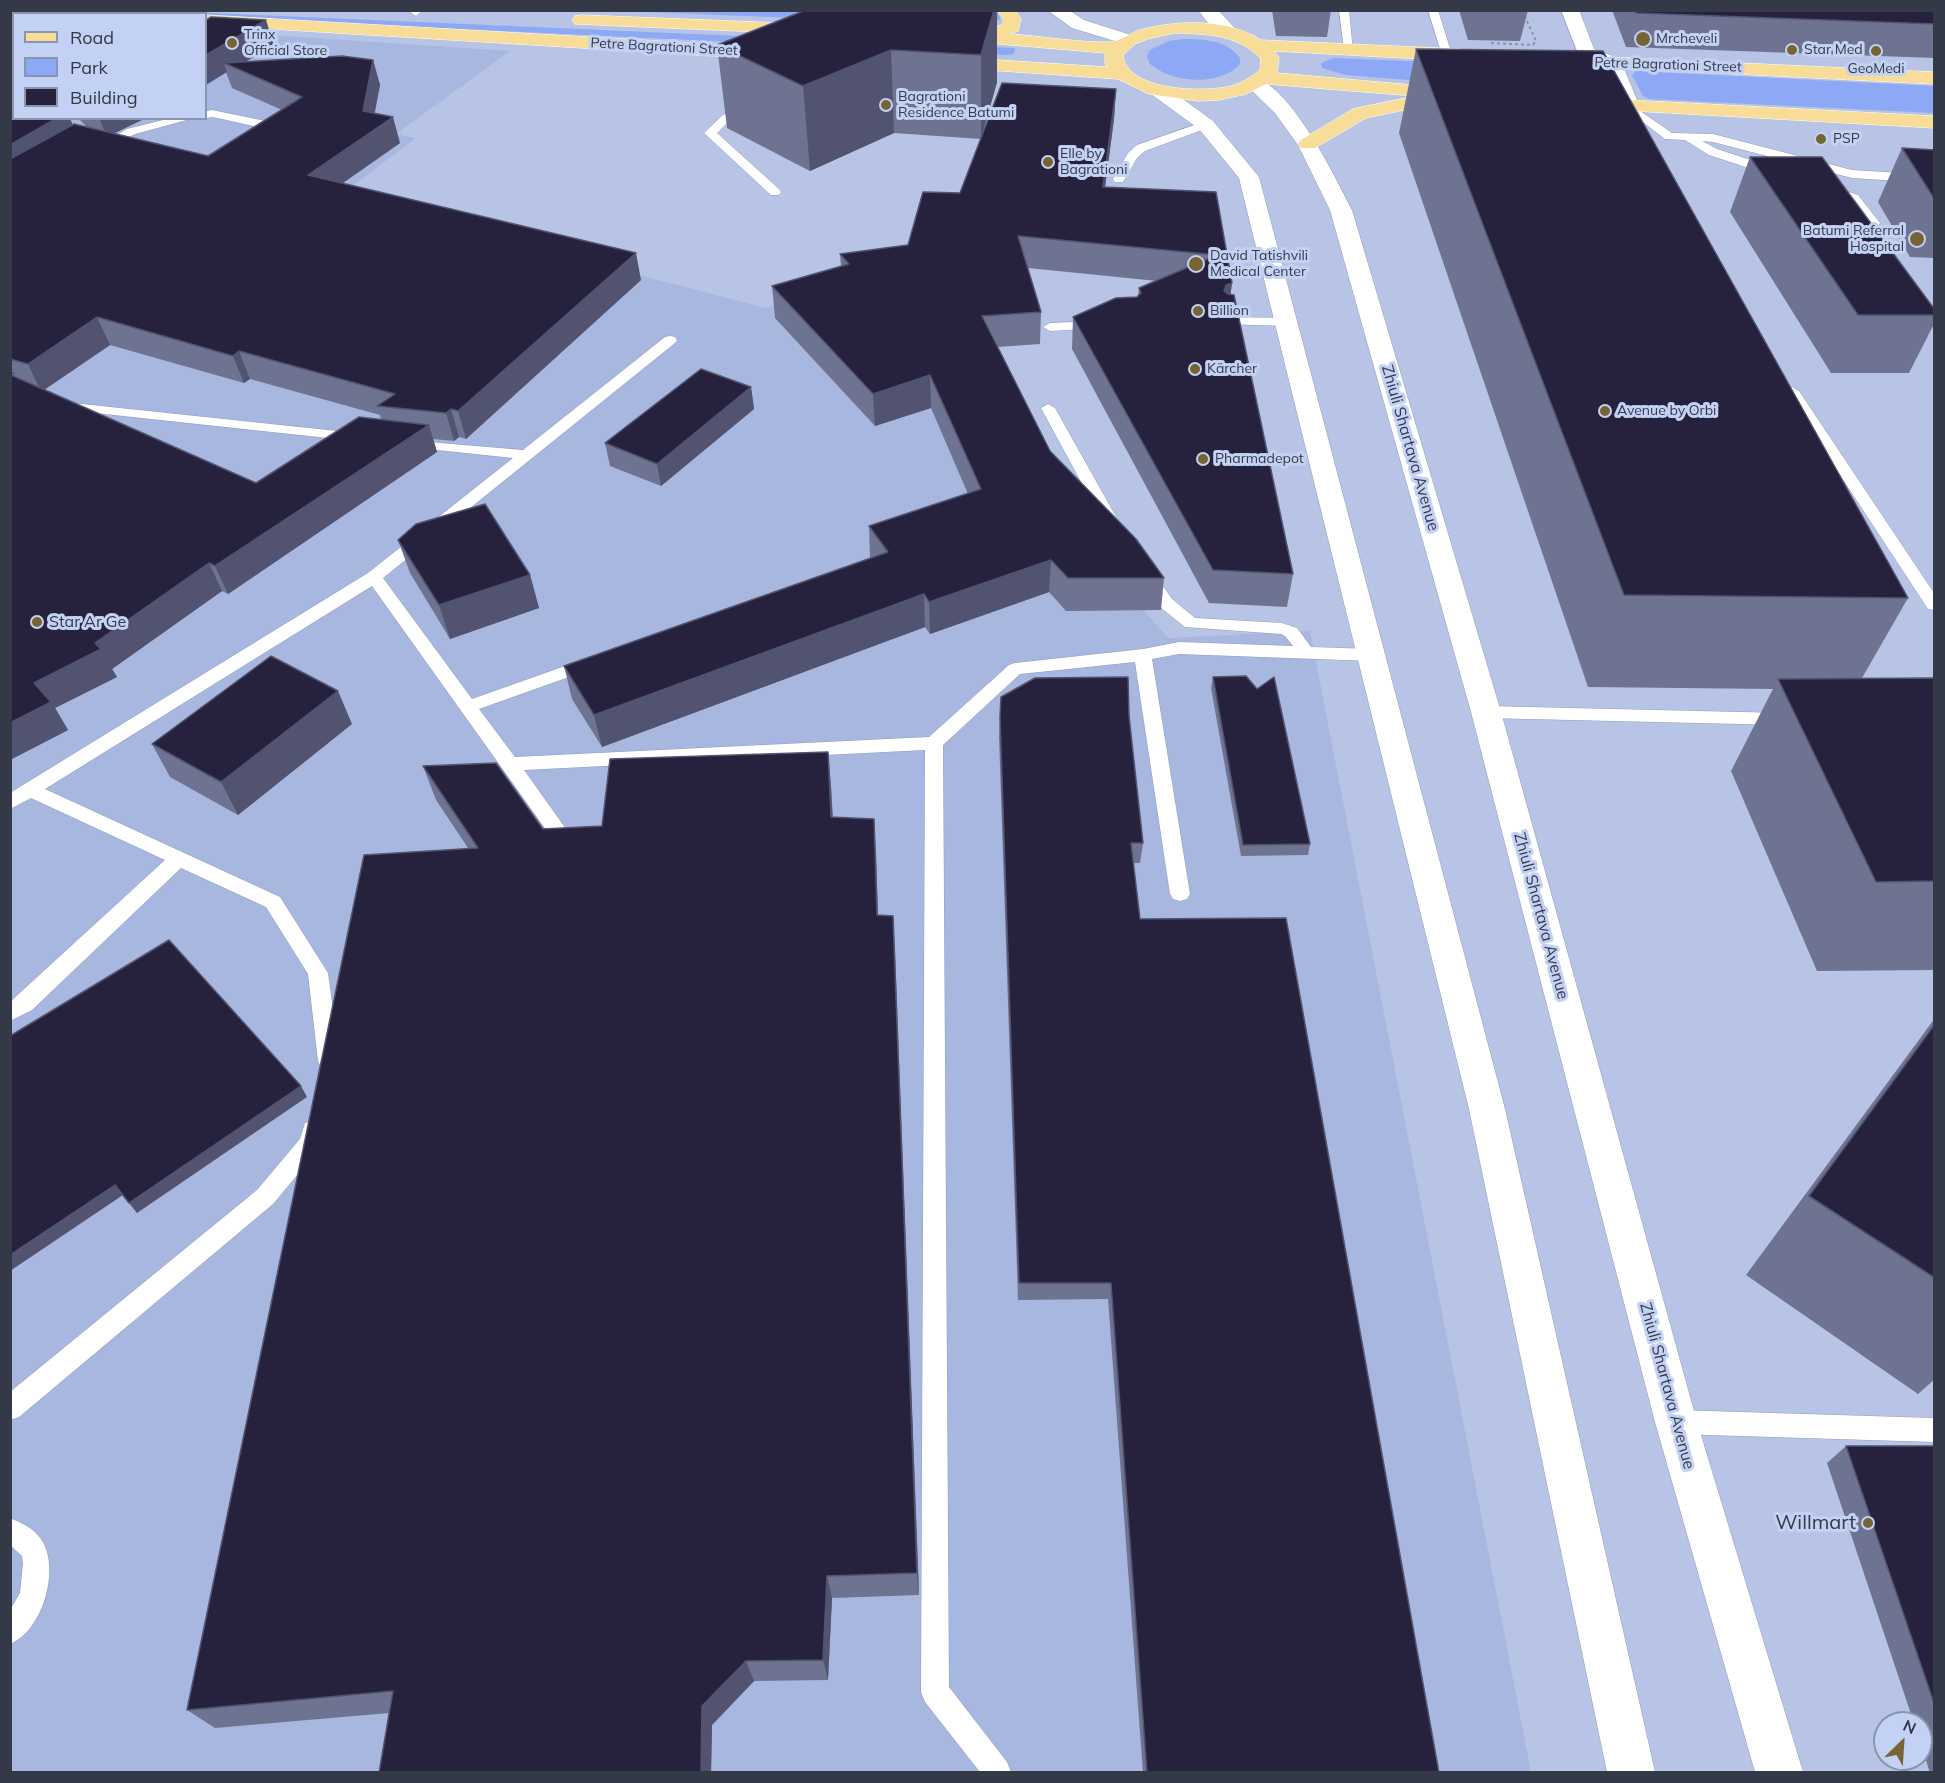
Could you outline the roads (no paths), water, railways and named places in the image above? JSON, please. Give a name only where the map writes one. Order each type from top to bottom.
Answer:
[{"type":"main road","points":[[986,37],[1012,27],[1012,19],[1006,10]]},
{"type":"main road","points":[[1056,10],[1078,24],[1123,44]]},
{"type":"main road","points":[[1207,10],[1232,34]]},
{"type":"main road","points":[[1570,10],[1576,81]]},
{"type":"main road","points":[[395,12],[439,14]]},
{"type":"main road","name":"Petre Bagrationi Street","points":[[559,19],[821,30]]},
{"type":"main road","name":"Petre Bagrationi Street","points":[[207,20],[781,54]]},
{"type":"main road","points":[[1258,45],[1270,58],[1271,65],[1259,81],[1242,89],[1210,95],[1158,90],[1138,83],[1123,74],[1116,65],[1114,56],[1123,44],[1148,32],[1175,28],[1204,28],[1232,34],[1258,45],[1349,50],[1445,47],[1480,57]]},
{"type":"main road","points":[[940,35],[1123,44]]},
{"type":"main road","name":"Petre Bagrationi Street","points":[[1547,60],[1576,81],[1630,107],[1935,122]]},
{"type":"main road","points":[[933,62],[1123,74]]},
{"type":"main road","points":[[1613,63],[1630,107]]},
{"type":"main road","name":"Petre Bagrationi Street","points":[[1576,81],[1613,63],[1935,78]]},
{"type":"main road","points":[[1259,81],[1468,96],[1409,102],[1360,113],[1308,144]]},
{"type":"main road","name":"Zhiuli Shartava Avenue","points":[[1259,81],[1308,144],[1341,210],[1486,712],[1676,1422],[1779,1773]]},
{"type":"main road","points":[[1158,90],[1206,124],[1249,177],[1487,1109],[1630,1773]]},
{"type":"lane","points":[[1344,10],[1349,50]]},
{"type":"lane","points":[[1433,10],[1445,47]]},
{"type":"lane","points":[[225,32],[244,22]]},
{"type":"lane","points":[[758,101],[727,117],[710,133],[775,192]]},
{"type":"lane","points":[[1630,107],[1669,136],[1713,138],[1852,174],[1935,179]]},
{"type":"lane","points":[[1630,107],[1648,140]]},
{"type":"lane","points":[[207,115],[212,113],[290,130]]},
{"type":"lane","points":[[132,149],[105,142],[131,131],[180,120]]},
{"type":"lane","points":[[1119,179],[1132,156],[1141,148],[1206,124]]},
{"type":"lane","points":[[1688,138],[1713,152],[1778,173]]},
{"type":"lane","points":[[1811,184],[1854,198],[1874,223]]},
{"type":"lane","points":[[1229,321],[1287,322]]},
{"type":"lane","points":[[1050,327],[1117,324]]},
{"type":"lane","points":[[10,802],[374,577],[670,340]]},
{"type":"lane","points":[[1782,374],[1799,404],[1935,605]]},
{"type":"lane","points":[[51,402],[72,408],[375,439]]},
{"type":"lane","points":[[1048,408],[1122,539]]},
{"type":"lane","points":[[398,442],[526,455]]},
{"type":"lane","points":[[1141,567],[1166,603],[1191,623],[1282,629],[1291,632],[1305,651]]},
{"type":"lane","points":[[374,577],[566,843]]},
{"type":"lane","points":[[510,764],[934,743],[1016,669],[1143,655],[1179,648],[1372,655]]},
{"type":"lane","points":[[1143,655],[1180,894]]},
{"type":"lane","points":[[469,706],[604,659]]},
{"type":"lane","points":[[1486,712],[1797,720]]},
{"type":"lane","points":[[934,743],[935,1692],[997,1773]]},
{"type":"lane","points":[[29,789],[273,902],[318,973],[329,1058],[324,1079]]},
{"type":"lane","points":[[10,1013],[25,1004],[179,858]]},
{"type":"lane","points":[[10,1407],[265,1197],[310,1143],[317,1111]]},
{"type":"lane","points":[[1676,1422],[1935,1430]]},
{"type":"lane","points":[[10,1532],[28,1543],[37,1560],[37,1582],[29,1605],[10,1630]]},
{"type":"place","name":"Mrcheveli","points":[[1643,39]]},
{"type":"place","name":"Trinx Official Store","points":[[232,43]]},
{"type":"place","name":"Star Med","points":[[1792,50]]},
{"type":"place","name":"GeoMedi","points":[[1876,51]]},
{"type":"place","name":"Bagrationi Residence Batumi","points":[[886,105]]},
{"type":"place","name":"PSP","points":[[1821,139]]},
{"type":"place","name":"Elle by Bagrationi","points":[[1048,162]]},
{"type":"place","name":"Batumi Referral Hospital","points":[[1917,239]]},
{"type":"place","name":"David Tatishvili Medical Center","points":[[1196,264]]},
{"type":"place","name":"Billion","points":[[1198,311]]},
{"type":"place","name":"Kärcher","points":[[1195,369]]},
{"type":"place","name":"Avenue by Orbi","points":[[1605,411]]},
{"type":"place","name":"Pharmadepot","points":[[1203,459]]},
{"type":"place","name":"Star Ar Ge","points":[[37,622]]},
{"type":"place","name":"Willmart","points":[[1868,1523]]}]
